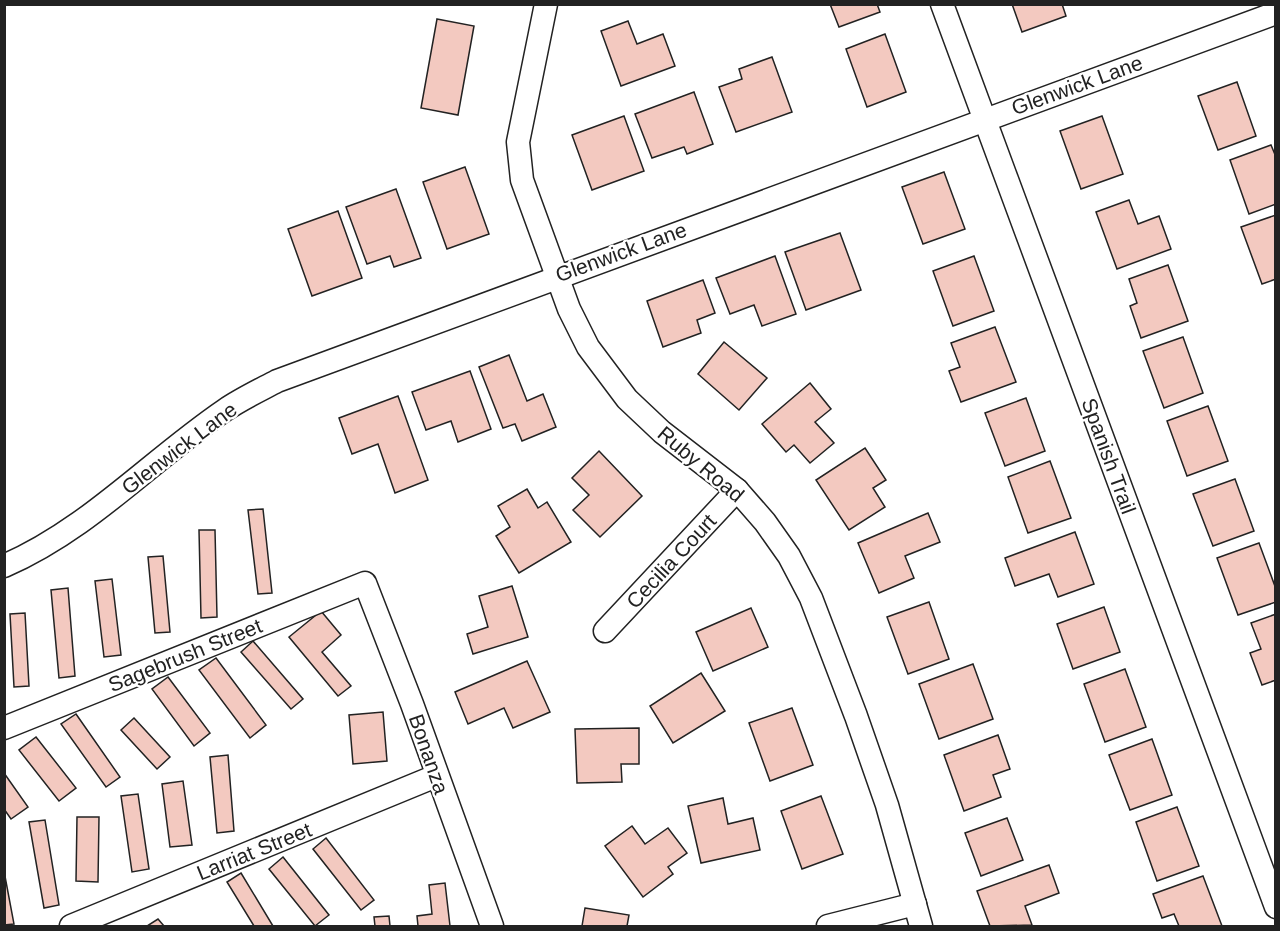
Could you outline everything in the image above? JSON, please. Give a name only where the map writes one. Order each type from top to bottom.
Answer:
[{"type":"street","name":"Ruby Road","points":[[546,4],[518,142],[522,180],[556,276],[588,347],[627,399],[662,432],[737,490],[765,522],[789,556],[811,598],[887,805],[921,927]]},
{"type":"street","name":"Spanish Trail","points":[[942,4],[1275,907]]},
{"type":"street","name":"Glenwick Lane","points":[[4,566],[32,554],[72,530],[225,410],[277,381],[984,118],[1275,13]]},
{"type":"street","name":"Cecilia Court","points":[[605,631],[737,490]]},
{"type":"street","name":"Sagebrush Street","points":[[4,728],[365,583]]},
{"type":"street","name":"Bonanza","points":[[365,583],[412,704],[492,927]]},
{"type":"street","name":"Larriat Street","points":[[71,927],[436,776]]},
{"type":"street","points":[[828,927],[915,904]]},
{"type":"building","points":[[830,4],[877,4],[880,12],[839,27]]},
{"type":"building","points":[[1012,4],[1062,4],[1066,16],[1022,32]]},
{"type":"building","points":[[437,19],[474,26],[458,115],[421,108]]},
{"type":"building","points":[[628,21],[637,44],[663,34],[675,66],[621,86],[601,31]]},
{"type":"building","points":[[885,34],[906,92],[867,107],[846,49]]},
{"type":"building","points":[[772,57],[792,112],[736,132],[719,87],[742,79],[739,69]]},
{"type":"building","points":[[1237,82],[1256,136],[1218,150],[1198,96]]},
{"type":"building","points":[[694,92],[713,144],[687,154],[684,147],[652,158],[635,114]]},
{"type":"building","points":[[624,116],[644,171],[592,190],[572,135]]},
{"type":"building","points":[[1102,116],[1123,174],[1081,189],[1060,131]]},
{"type":"building","points":[[1271,145],[1276,157],[1276,204],[1249,214],[1230,160]]},
{"type":"building","points":[[465,167],[489,234],[447,249],[423,182]]},
{"type":"building","points":[[944,172],[965,229],[923,244],[902,187]]},
{"type":"building","points":[[396,189],[421,258],[394,267],[390,256],[367,264],[346,207]]},
{"type":"building","points":[[1129,200],[1138,224],[1159,216],[1171,249],[1117,269],[1096,212]]},
{"type":"building","points":[[338,211],[362,278],[312,296],[288,229]]},
{"type":"building","points":[[1276,215],[1276,279],[1262,284],[1241,227]]},
{"type":"building","points":[[840,233],[861,290],[806,310],[785,252]]},
{"type":"building","points":[[775,256],[796,314],[762,326],[754,305],[730,314],[716,278]]},
{"type":"building","points":[[974,256],[994,311],[953,326],[933,271]]},
{"type":"building","points":[[1168,265],[1188,321],[1141,338],[1130,306],[1137,303],[1129,279]]},
{"type":"building","points":[[703,280],[715,313],[697,320],[701,333],[663,347],[647,301]]},
{"type":"building","points":[[995,327],[1016,382],[961,402],[949,371],[960,367],[951,343]]},
{"type":"building","points":[[1183,337],[1203,393],[1164,408],[1143,351]]},
{"type":"building","points":[[724,342],[767,378],[739,410],[698,374]]},
{"type":"building","points":[[509,355],[527,401],[543,394],[556,427],[522,441],[515,424],[503,428],[479,367]]},
{"type":"building","points":[[470,371],[491,429],[458,442],[451,421],[426,430],[412,392]]},
{"type":"building","points":[[810,383],[831,409],[815,422],[834,443],[810,463],[794,445],[786,452],[762,424]]},
{"type":"building","points":[[398,396],[428,480],[395,493],[378,444],[352,454],[339,418]]},
{"type":"building","points":[[1026,398],[1045,451],[1005,466],[985,413]]},
{"type":"building","points":[[1208,406],[1228,461],[1187,476],[1167,421]]},
{"type":"building","points":[[865,448],[886,480],[873,488],[885,507],[849,530],[816,480]]},
{"type":"building","points":[[599,451],[642,496],[600,537],[573,510],[589,495],[572,478]]},
{"type":"building","points":[[1050,461],[1071,518],[1028,533],[1008,477]]},
{"type":"building","points":[[1235,479],[1254,531],[1213,546],[1193,494]]},
{"type":"building","points":[[527,489],[538,508],[547,502],[571,542],[519,573],[496,536],[510,527],[498,506]]},
{"type":"building","points":[[263,509],[272,593],[258,594],[248,510]]},
{"type":"building","points":[[928,513],[940,542],[905,556],[914,578],[879,593],[858,543]]},
{"type":"building","points":[[199,530],[215,530],[217,617],[201,618]]},
{"type":"building","points":[[1075,532],[1094,584],[1058,597],[1049,574],[1015,586],[1005,558]]},
{"type":"building","points":[[1259,543],[1276,589],[1276,602],[1238,615],[1217,558]]},
{"type":"building","points":[[163,556],[170,632],[155,633],[148,557]]},
{"type":"building","points":[[112,579],[121,655],[104,657],[95,581]]},
{"type":"building","points":[[512,586],[528,637],[473,654],[467,634],[488,627],[479,596]]},
{"type":"building","points":[[68,588],[75,676],[59,678],[51,590]]},
{"type":"building","points":[[929,602],[949,659],[908,674],[887,617]]},
{"type":"building","points":[[1104,607],[1120,652],[1073,669],[1057,624]]},
{"type":"building","points":[[751,608],[768,647],[713,671],[696,632]]},
{"type":"building","points":[[321,611],[341,635],[322,652],[351,686],[338,696],[289,637]]},
{"type":"building","points":[[25,613],[29,686],[14,687],[10,614]]},
{"type":"building","points":[[1276,614],[1276,680],[1262,685],[1250,653],[1261,649],[1251,623]]},
{"type":"building","points":[[253,641],[303,699],[291,709],[241,652]]},
{"type":"building","points":[[216,658],[266,725],[250,738],[199,670]]},
{"type":"building","points":[[527,661],[550,712],[513,728],[504,708],[468,724],[455,692]]},
{"type":"building","points":[[973,664],[993,719],[939,739],[919,684]]},
{"type":"building","points":[[1125,669],[1146,727],[1105,742],[1084,684]]},
{"type":"building","points":[[701,673],[725,711],[673,743],[650,706]]},
{"type":"building","points":[[168,677],[210,733],[194,746],[152,689]]},
{"type":"building","points":[[792,708],[813,765],[770,781],[749,723]]},
{"type":"building","points":[[383,712],[387,761],[353,764],[349,715]]},
{"type":"building","points":[[76,714],[120,777],[106,787],[61,724]]},
{"type":"building","points":[[134,718],[170,757],[157,769],[121,730]]},
{"type":"building","points":[[639,728],[639,764],[621,764],[622,782],[577,783],[575,729]]},
{"type":"building","points":[[998,735],[1010,769],[993,775],[1001,797],[964,811],[944,755]]},
{"type":"building","points":[[36,737],[76,788],[59,801],[19,750]]},
{"type":"building","points":[[1152,739],[1172,795],[1130,810],[1109,755]]},
{"type":"building","points":[[228,755],[234,831],[217,833],[210,757]]},
{"type":"building","points":[[4,773],[28,807],[11,819],[4,809]]},
{"type":"building","points":[[183,781],[192,845],[170,847],[162,784]]},
{"type":"building","points":[[138,794],[149,869],[132,872],[121,796]]},
{"type":"building","points":[[821,796],[843,854],[802,869],[781,811]]},
{"type":"building","points":[[723,798],[728,824],[753,818],[760,850],[701,863],[688,806]]},
{"type":"building","points":[[1177,807],[1199,866],[1157,881],[1136,822]]},
{"type":"building","points":[[77,817],[99,817],[98,882],[76,881]]},
{"type":"building","points":[[1007,818],[1023,860],[981,876],[965,833]]},
{"type":"building","points":[[45,820],[59,905],[44,908],[29,822]]},
{"type":"building","points":[[632,826],[645,844],[668,828],[687,853],[668,867],[673,874],[643,897],[605,846]]},
{"type":"building","points":[[326,838],[374,900],[361,910],[313,849]]},
{"type":"building","points":[[283,857],[329,915],[315,926],[269,869]]},
{"type":"building","points":[[1049,865],[1059,893],[1025,906],[1032,925],[990,926],[977,891]]},
{"type":"building","points":[[4,871],[14,924],[4,925]]},
{"type":"building","points":[[241,873],[273,926],[254,926],[227,882]]},
{"type":"building","points":[[1203,876],[1222,926],[1179,926],[1174,914],[1162,918],[1153,894]]},
{"type":"building","points":[[445,883],[450,926],[418,926],[417,916],[432,914],[429,885]]},
{"type":"building","points":[[585,908],[629,915],[627,926],[582,926]]},
{"type":"building","points":[[389,916],[390,926],[375,926],[374,917]]},
{"type":"building","points":[[158,919],[164,926],[147,926]]}]
